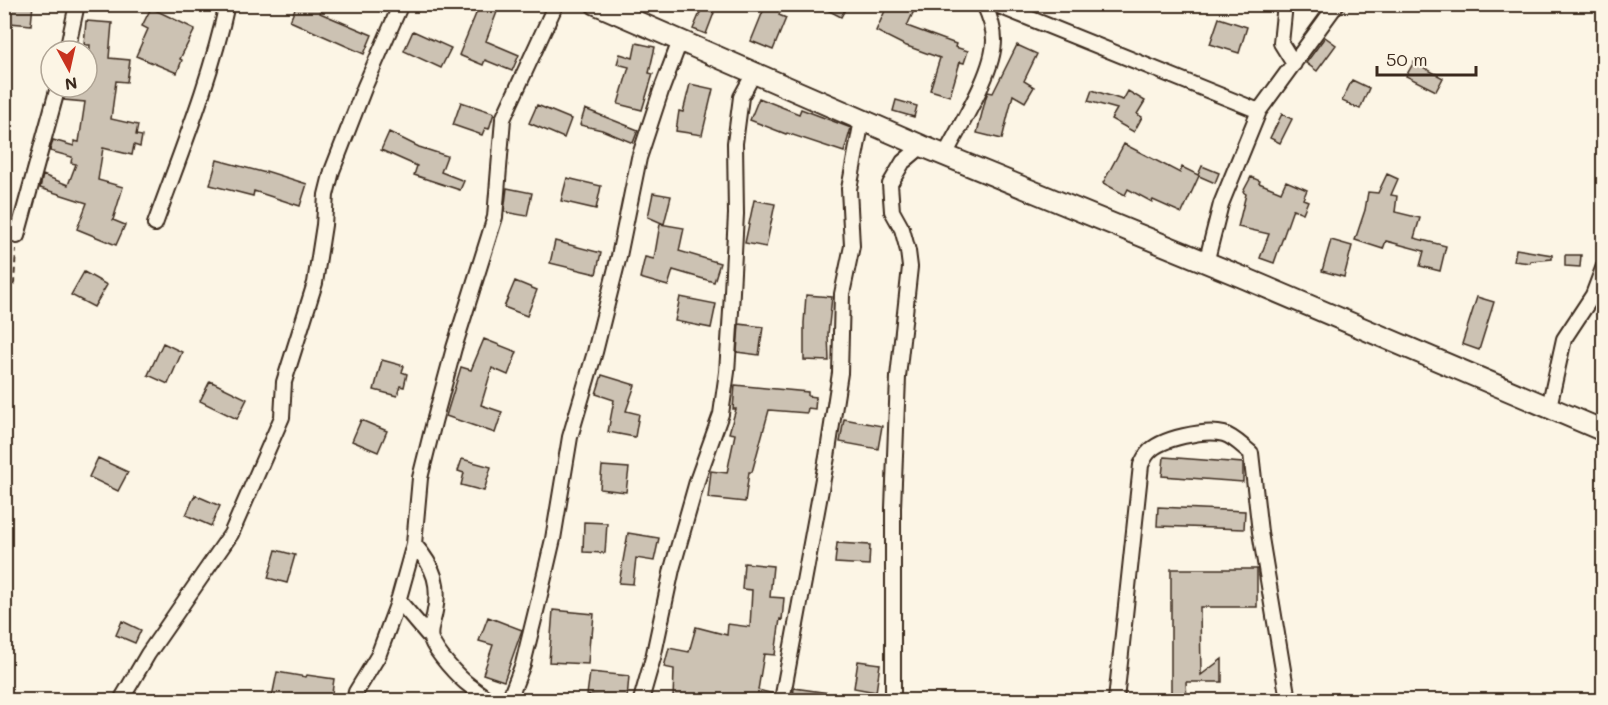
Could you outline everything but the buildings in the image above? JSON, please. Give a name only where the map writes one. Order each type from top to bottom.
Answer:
[{"type":"street","points":[[70,39],[77,4]]},
{"type":"street","points":[[155,224],[197,107],[222,30],[227,4]]},
{"type":"street","points":[[121,700],[148,654],[231,534],[282,417],[284,382],[315,283],[326,195],[332,171],[364,86],[401,4]]},
{"type":"street","points":[[354,700],[356,692],[378,656],[398,600],[414,544],[420,478],[454,348],[495,217],[503,119],[556,4]]},
{"type":"street","points":[[597,4],[922,146],[1604,431]]},
{"type":"street","points":[[945,155],[988,71],[994,40],[990,18],[984,4]]},
{"type":"street","points":[[994,4],[1259,111]]},
{"type":"street","points":[[1285,4],[1281,43],[1294,64]]},
{"type":"street","points":[[1206,263],[1221,204],[1259,111],[1337,4]]},
{"type":"street","points":[[509,700],[523,664],[539,599],[553,539],[570,437],[596,352],[639,158],[660,91],[680,41]]},
{"type":"street","points":[[641,700],[653,658],[672,569],[698,478],[721,414],[727,372],[733,268],[735,143],[741,97],[753,73]]},
{"type":"street","points":[[17,236],[55,99]]},
{"type":"street","points":[[783,700],[840,373],[843,294],[852,246],[849,189],[862,120]]},
{"type":"street","points":[[893,700],[893,508],[897,377],[910,267],[902,229],[892,211],[890,184],[903,162],[922,146]]},
{"type":"street","points":[[1549,407],[1564,339],[1593,295],[1604,266]]},
{"type":"street","points":[[1116,700],[1141,465],[1149,451],[1165,443],[1185,435],[1208,433],[1224,434],[1251,453],[1260,532],[1288,700]]},
{"type":"street","points":[[414,544],[434,573],[438,590],[430,636]]},
{"type":"street","points":[[398,600],[430,636],[436,648],[452,668],[469,686],[488,700]]},
{"type":"path","points":[[4,304],[14,283],[17,236]]}]
